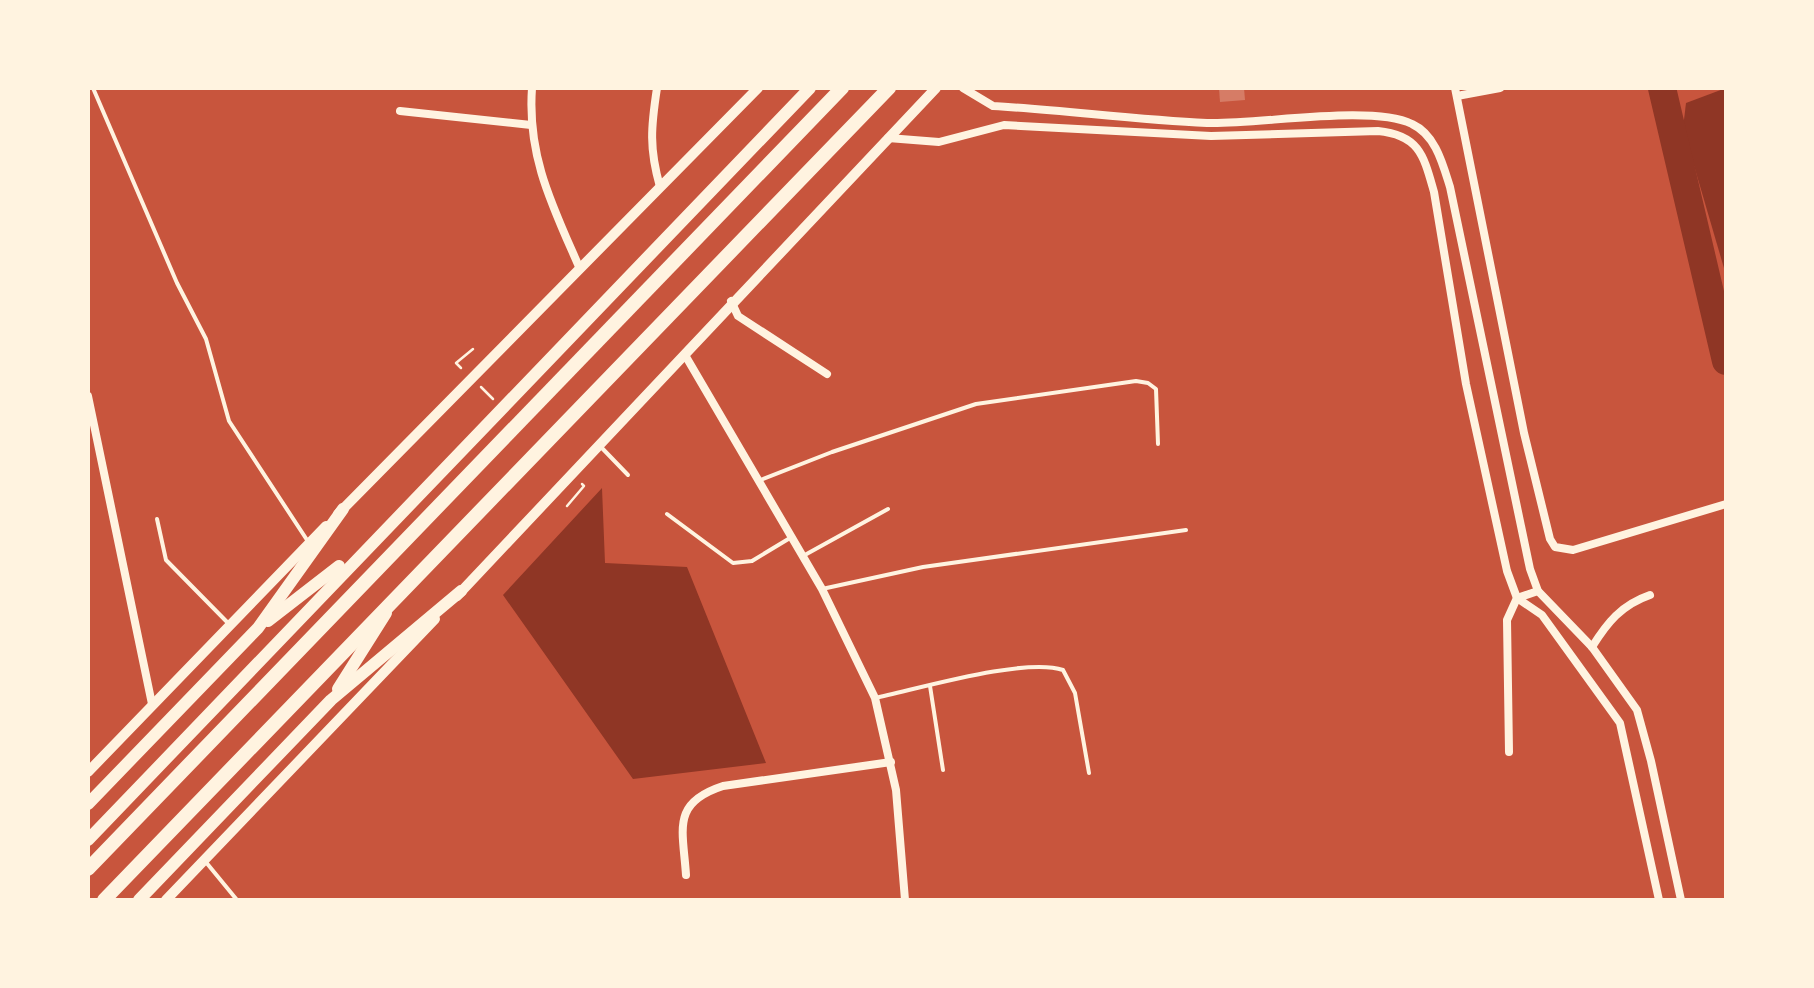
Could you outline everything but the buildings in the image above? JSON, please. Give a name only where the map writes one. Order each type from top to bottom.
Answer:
[{"type":"highway","points":[[88,840],[810,88]]},
{"type":"highway","points":[[88,869],[842,88]]},
{"type":"highway","points":[[96,900],[886,88]]},
{"type":"highway","points":[[104,900],[886,88]]},
{"type":"highway","points":[[88,804],[258,628],[343,509]]},
{"type":"highway","points":[[258,628],[372,541]]},
{"type":"highway","points":[[331,700],[409,578]]},
{"type":"highway","points":[[139,900],[331,700],[461,591]]},
{"type":"main road","points":[[88,772],[758,88]]},
{"type":"main road","points":[[166,900],[936,88]]},
{"type":"street","points":[[532,88],[531,124],[544,186],[580,269]]},
{"type":"street","points":[[657,88],[650,152],[660,187]]},
{"type":"street","points":[[963,88],[993,106],[1209,123],[1343,116],[1410,122],[1424,132],[1435,146],[1450,188],[1504,452],[1538,591],[1592,648],[1636,710],[1680,900]]},
{"type":"street","points":[[1500,88],[1456,92],[1524,433],[1550,540],[1555,547],[1573,550],[1726,504]]},
{"type":"street","points":[[400,112],[531,124]]},
{"type":"street","points":[[1209,123],[1211,136]]},
{"type":"street","points":[[887,138],[938,142],[1004,125],[1211,136],[1354,130],[1396,133],[1412,142],[1428,165],[1434,192],[1466,384],[1507,571],[1517,598],[1542,614],[1620,723],[1659,900]]},
{"type":"street","points":[[1434,192],[1450,188]]},
{"type":"street","points":[[731,302],[738,316],[827,374]]},
{"type":"street","points":[[685,355],[822,589],[874,698],[891,762],[905,900]]},
{"type":"street","points":[[88,396],[152,704]]},
{"type":"street","points":[[1509,752],[1507,620],[1517,598],[1538,591]]},
{"type":"street","points":[[1592,648],[1624,606],[1650,595]]},
{"type":"street","points":[[686,875],[682,823],[685,810],[703,792],[891,762]]},
{"type":"street","points":[[1652,869],[1672,864]]},
{"type":"lane","points":[[93,88],[177,283],[206,339],[229,421],[309,543]]},
{"type":"lane","points":[[758,481],[976,404],[1136,382],[1148,383],[1156,389],[1158,444]]},
{"type":"lane","points":[[600,446],[628,475]]},
{"type":"lane","points":[[803,556],[888,509]]},
{"type":"lane","points":[[667,514],[734,562],[752,561],[791,538]]},
{"type":"lane","points":[[158,520],[166,560],[229,625]]},
{"type":"lane","points":[[822,589],[923,567],[1186,530]]},
{"type":"lane","points":[[874,698],[1035,666],[1064,670],[1075,693],[1089,773]]},
{"type":"lane","points":[[930,686],[944,770]]},
{"type":"lane","points":[[205,861],[237,900]]},
{"type":"path","points":[[456,363],[473,349]]},
{"type":"path","points":[[567,506],[584,486]]},
{"type":"shaded area","points":[[1726,88],[1726,275],[1683,128],[1686,103]]},
{"type":"shaded area","points":[[602,488],[605,563],[687,567],[766,763],[633,779],[503,595]]},
{"type":"waterway","points":[[1662,88],[1726,361]]}]
